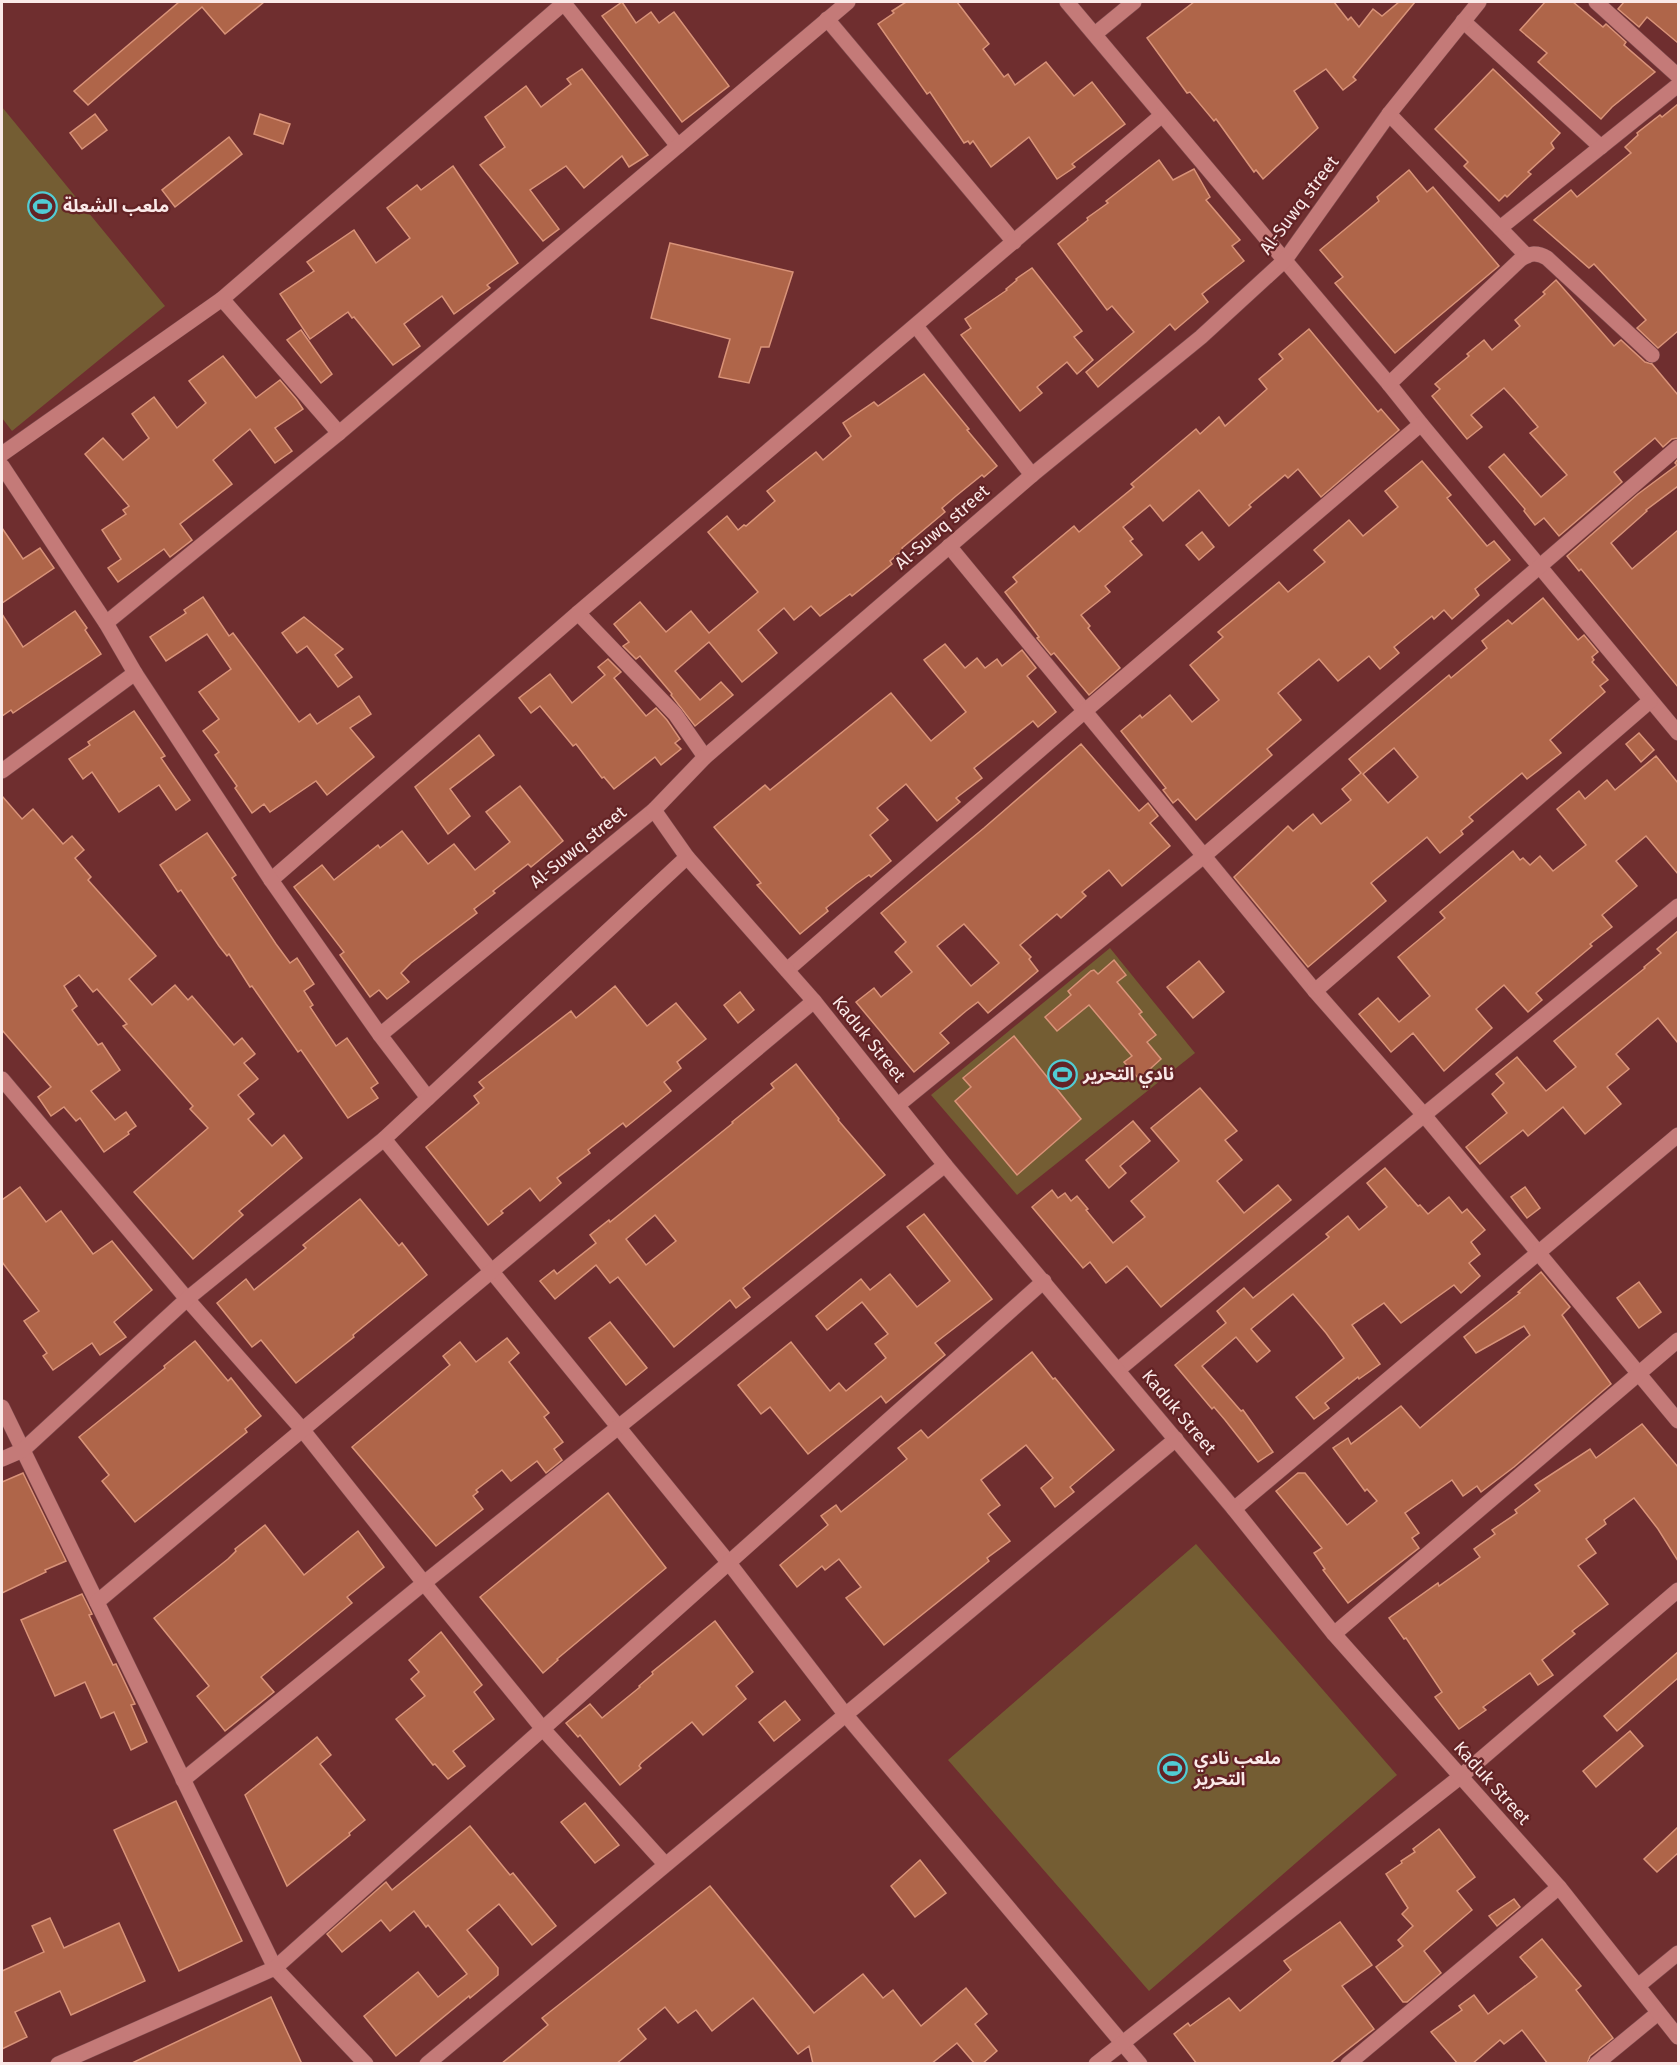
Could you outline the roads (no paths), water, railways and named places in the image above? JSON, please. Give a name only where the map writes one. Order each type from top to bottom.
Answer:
[{"type":"street","points":[[2,454],[222,299],[564,2],[678,146]]},
{"type":"street","points":[[106,623],[339,433],[848,2]]},
{"type":"street","points":[[1067,2],[1389,384],[1678,733]]},
{"type":"street","points":[[1095,34],[1134,2]]},
{"type":"street","name":"Al-Suwq street","points":[[380,1035],[654,810],[705,758],[1032,475],[1201,337],[1285,260],[1389,114],[1479,2]]},
{"type":"street","points":[[1596,2],[1678,75]]},
{"type":"street","points":[[827,19],[1014,242]]},
{"type":"street","points":[[1463,21],[1601,147]]},
{"type":"street","points":[[1500,228],[1678,85]]},
{"type":"street","points":[[1389,114],[1527,256]]},
{"type":"street","points":[[271,879],[578,613],[1162,115]]},
{"type":"street","points":[[1389,384],[1527,256],[1541,254],[1652,355]]},
{"type":"street","points":[[222,299],[339,433]]},
{"type":"street","points":[[916,326],[1032,475]]},
{"type":"street","points":[[787,970],[1086,710],[1421,424]]},
{"type":"street","points":[[898,1105],[1204,855],[1678,447]]},
{"type":"street","points":[[2,466],[271,879],[380,1035],[428,1098]]},
{"type":"street","points":[[949,546],[1315,991],[1424,1115],[1678,1421]]},
{"type":"street","points":[[578,613],[675,714],[705,758]]},
{"type":"street","points":[[2,771],[135,673]]},
{"type":"street","points":[[1315,991],[1650,701]]},
{"type":"street","name":"Kaduk Street","points":[[654,810],[687,858],[814,1000],[945,1166],[1176,1439],[1334,1634],[1559,1887],[1678,2037]]},
{"type":"street","points":[[2,1459],[23,1450],[187,1299],[384,1139],[687,858]]},
{"type":"street","points":[[1118,1370],[1678,906]]},
{"type":"street","points":[[97,1602],[301,1428],[814,1000]]},
{"type":"street","points":[[2,1079],[187,1299],[301,1428],[543,1729],[665,1864]]},
{"type":"street","points":[[1234,1509],[1678,1135]]},
{"type":"street","points":[[384,1139],[729,1563],[845,1714],[1140,2064]]},
{"type":"street","points":[[183,1779],[945,1166]]},
{"type":"street","points":[[58,2064],[275,1968],[1044,1281]]},
{"type":"street","points":[[1334,1634],[1678,1340]]},
{"type":"street","points":[[2,1407],[275,1968],[366,2064]]},
{"type":"street","points":[[427,2064],[1176,1439]]},
{"type":"street","points":[[1096,2064],[1460,1777],[1678,1590]]},
{"type":"street","points":[[1348,2064],[1559,1887]]},
{"type":"street","points":[[1639,1985],[1678,1953]]},
{"type":"street","points":[[1596,2064],[1658,2013]]},
{"type":"place","name":"ملعب الشعلة","points":[[42,206]]},
{"type":"place","name":"نادي التحرير","points":[[1062,1074]]},
{"type":"place","name":"ملعب نادي التحرير","points":[[1173,1768]]}]
